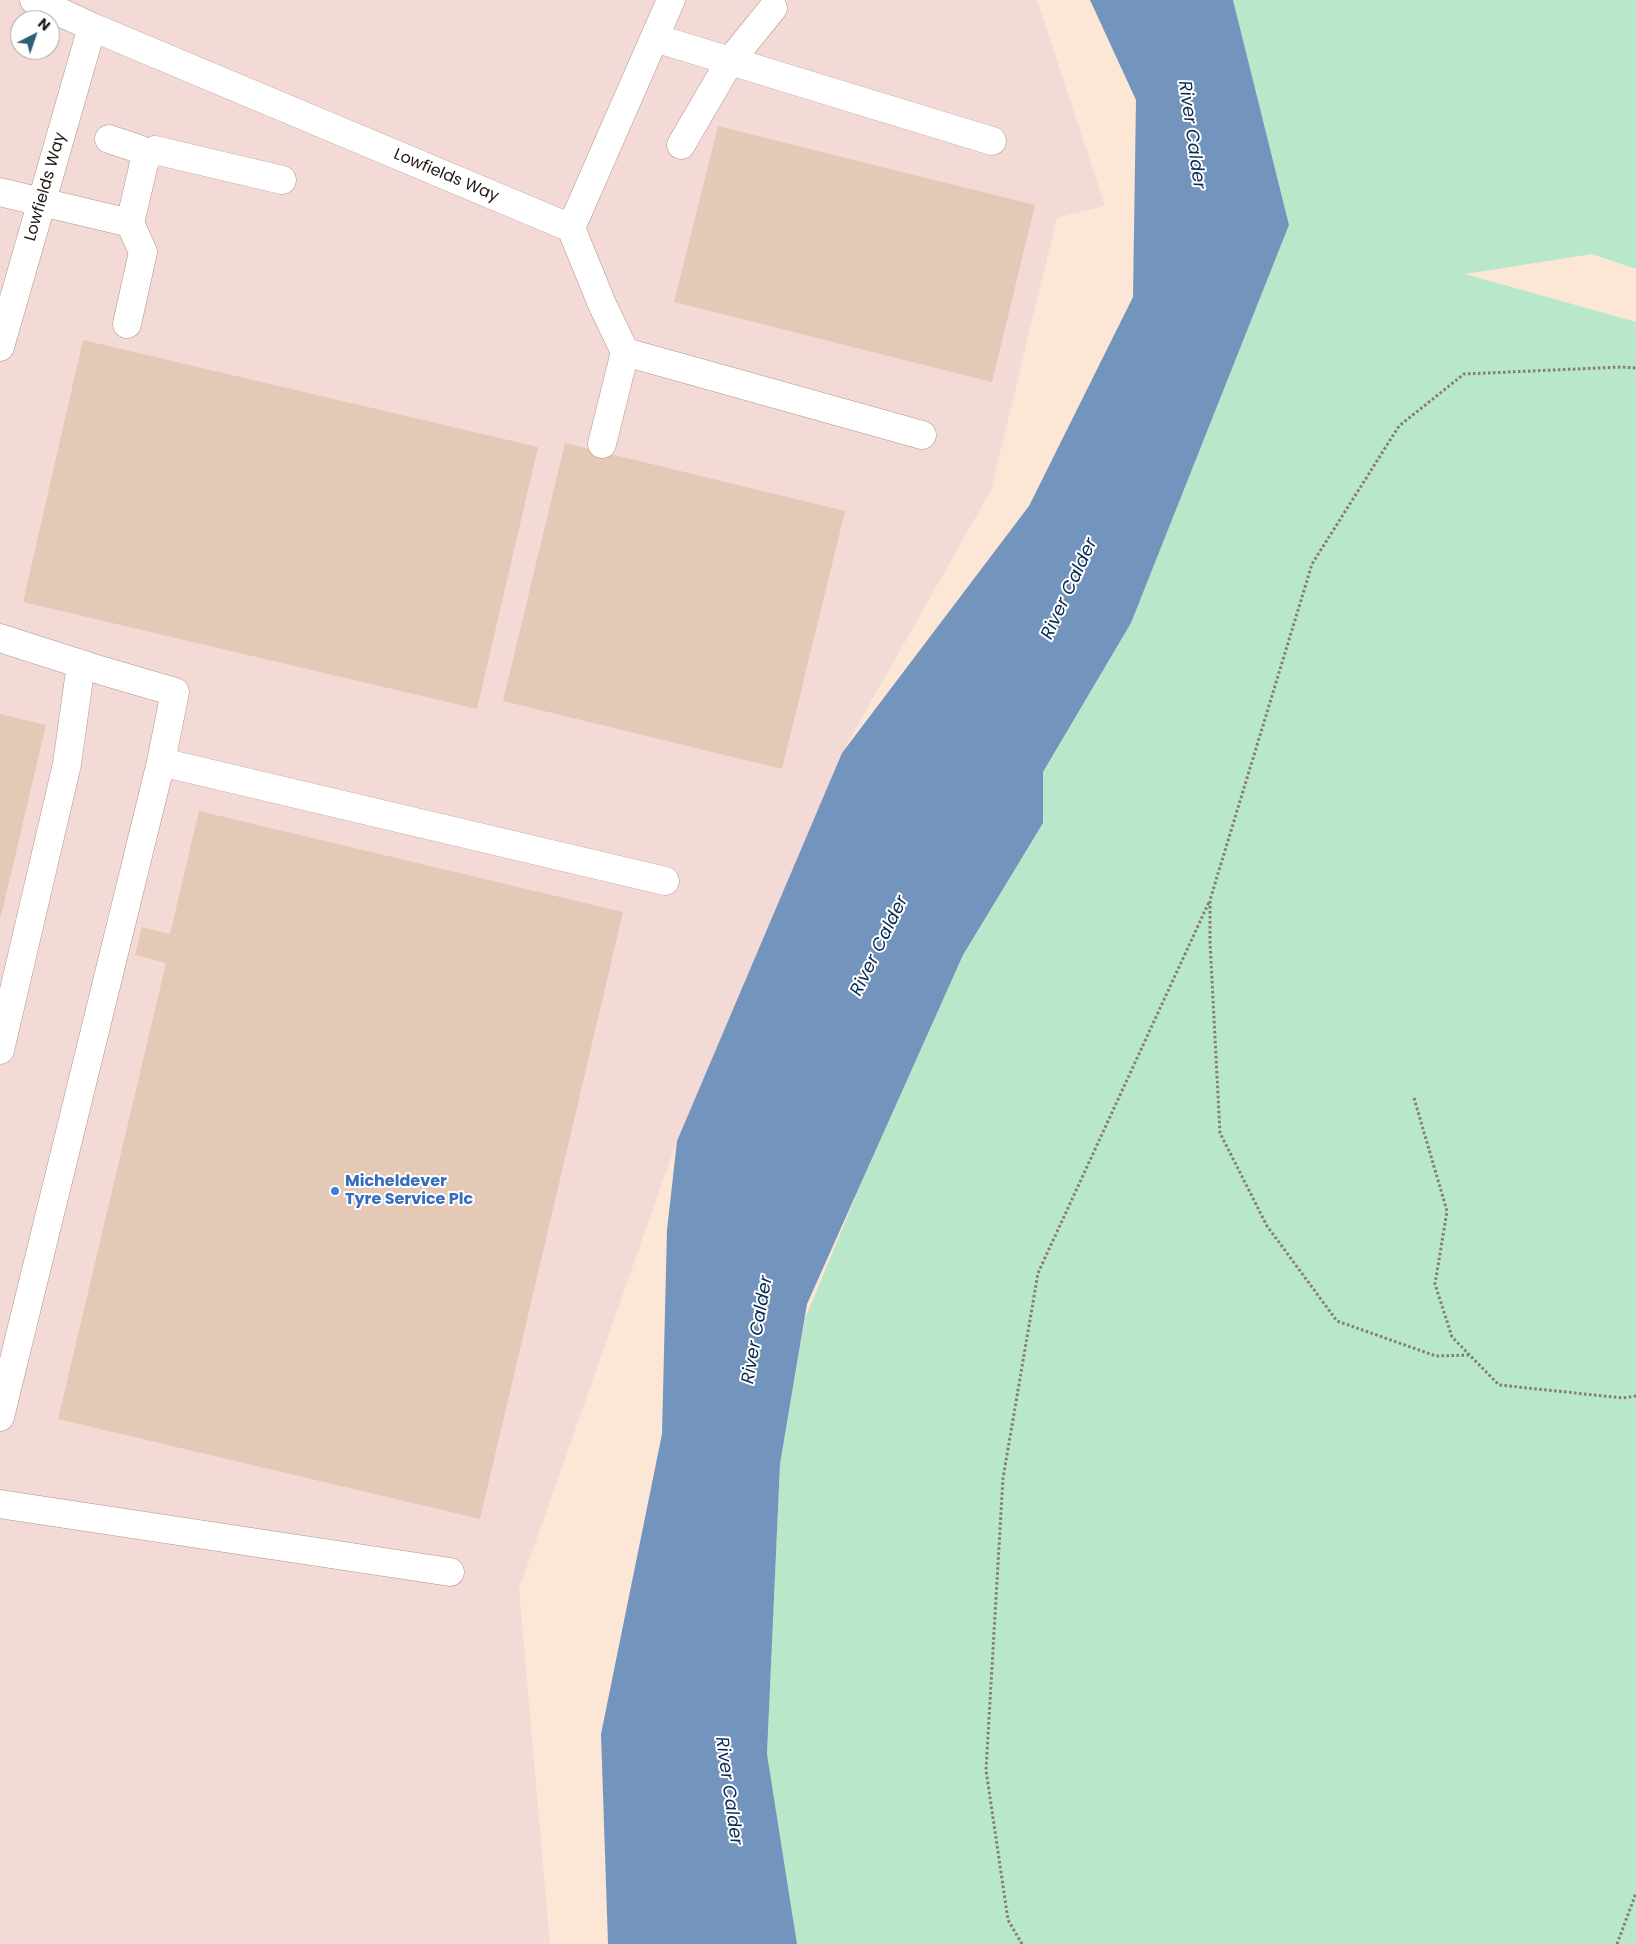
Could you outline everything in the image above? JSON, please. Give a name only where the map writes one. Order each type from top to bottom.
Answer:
[{"type":"street","name":"Lowfields Way","points":[[34,0],[92,27],[571,228]]},
{"type":"street","points":[[602,444],[625,352],[602,304],[571,228],[671,0]]},
{"type":"street","points":[[681,145],[730,61],[773,8]]},
{"type":"street","name":"Lowfields Way","points":[[0,347],[92,27]]},
{"type":"street","points":[[655,38],[992,141]]},
{"type":"street","points":[[109,140],[139,149],[145,159]]},
{"type":"street","points":[[127,324],[142,252],[130,223],[145,159],[155,150],[282,180]]},
{"type":"street","points":[[0,192],[130,223]]},
{"type":"street","points":[[625,352],[922,435]]},
{"type":"street","points":[[0,638],[176,692],[161,762],[0,1417]]},
{"type":"street","points":[[0,1050],[67,764],[92,667]]},
{"type":"street","points":[[161,762],[665,881]]},
{"type":"street","points":[[0,1504],[450,1572]]},
{"type":"path","points":[[1022,1944],[1008,1920],[986,1770],[1003,1478],[1038,1273],[1210,900],[1312,564],[1399,426],[1464,374],[1621,367],[1636,368]]},
{"type":"path","points":[[1210,900],[1210,942],[1220,1133],[1267,1226],[1337,1321],[1436,1356],[1470,1354]]},
{"type":"path","points":[[1414,1098],[1447,1211],[1435,1284],[1452,1337],[1499,1385],[1623,1398],[1636,1396]]},
{"type":"path","points":[[1617,1944],[1636,1892]]},
{"type":"shaded area","points":[[0,0],[1037,0],[1105,206],[1057,218],[991,490],[842,753],[677,1141],[519,1589],[550,1944],[0,1944]]},
{"type":"green space","points":[[1233,0],[1636,0],[1636,269],[1592,254],[1465,274],[1636,322],[1636,1944],[797,1944],[767,1754],[780,1464],[805,1319],[863,1179],[963,955],[1043,823],[1043,772],[1131,623],[1289,225]]},
{"type":"water","name":"River Calder","points":[[1090,0],[1233,0],[1289,225],[1131,623],[1043,772],[1043,823],[963,955],[807,1304],[780,1464],[767,1754],[797,1944],[608,1944],[601,1734],[662,1434],[667,1230],[677,1141],[842,753],[1029,506],[1133,297],[1136,100]]},
{"type":"building","points":[[718,126],[1035,205],[992,382],[674,302]]},
{"type":"building","points":[[83,340],[538,447],[477,709],[23,602]]},
{"type":"building","points":[[565,443],[845,511],[782,769],[503,701]]},
{"type":"building","points":[[0,714],[46,725],[1,916],[0,916]]},
{"type":"building","name":"Micheldever Tyre Service Plc","points":[[199,811],[623,912],[480,1519],[58,1419],[166,963],[135,955],[142,927],[170,934]]},
{"type":"place","name":"Micheldever Tyre Service Plc","points":[[335,1191]]}]
